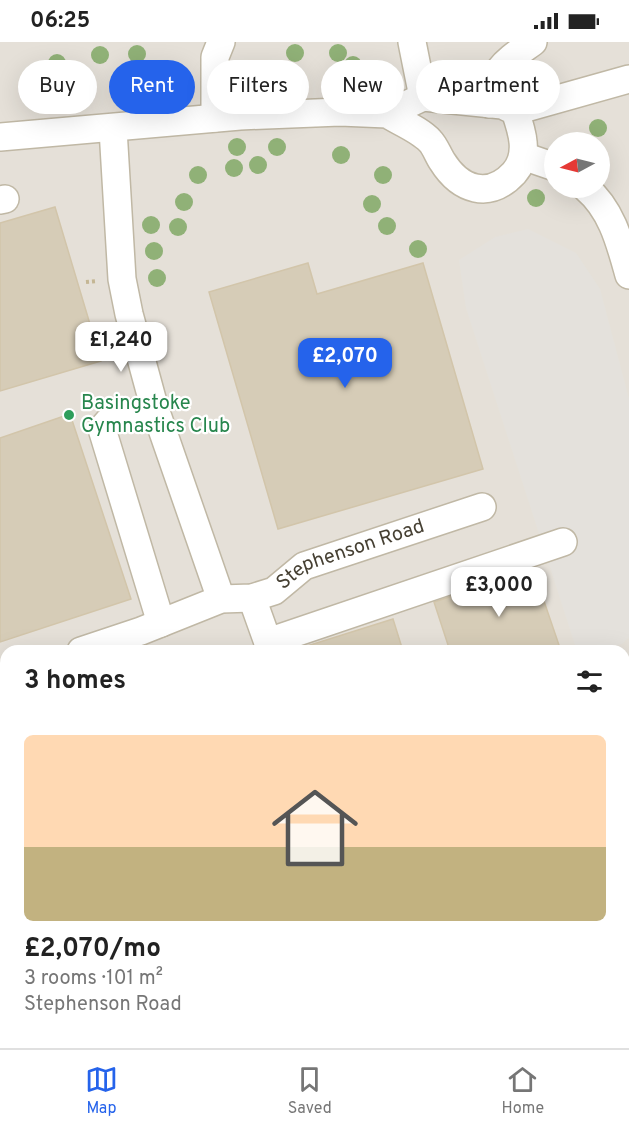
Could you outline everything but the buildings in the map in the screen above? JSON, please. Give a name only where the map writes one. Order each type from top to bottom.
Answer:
[{"type":"street","points":[[215,118],[215,57],[221,42]]},
{"type":"street","points":[[412,42],[416,62]]},
{"type":"street","points":[[508,60],[533,42]]},
{"type":"street","points":[[560,98],[629,79]]},
{"type":"street","points":[[0,137],[113,129],[215,118],[321,113]]},
{"type":"street","points":[[387,114],[430,140],[458,181],[472,188],[484,189],[503,184],[519,167],[523,156],[522,130],[516,114]]},
{"type":"street","points":[[113,129],[122,279],[154,406],[221,599]]},
{"type":"street","points":[[523,156],[544,163]]},
{"type":"street","points":[[596,198],[603,205],[611,220],[629,275]]},
{"type":"street","points":[[154,406],[109,421],[102,429],[161,623]]},
{"type":"street","name":"Stephenson Road","points":[[98,645],[221,599],[252,598],[274,591],[304,566],[482,507]]},
{"type":"street","points":[[275,645],[563,542]]},
{"type":"street","points":[[252,598],[268,645]]},
{"type":"shaded area","points":[[0,42],[629,42],[629,645],[0,645]]},
{"type":"shaded area","points":[[528,229],[576,253],[600,289],[629,399],[629,637],[622,644],[575,645],[466,308],[459,260],[495,237]]},
{"type":"place","name":"Basingstoke Gymnastics Club","points":[[69,415]]}]
